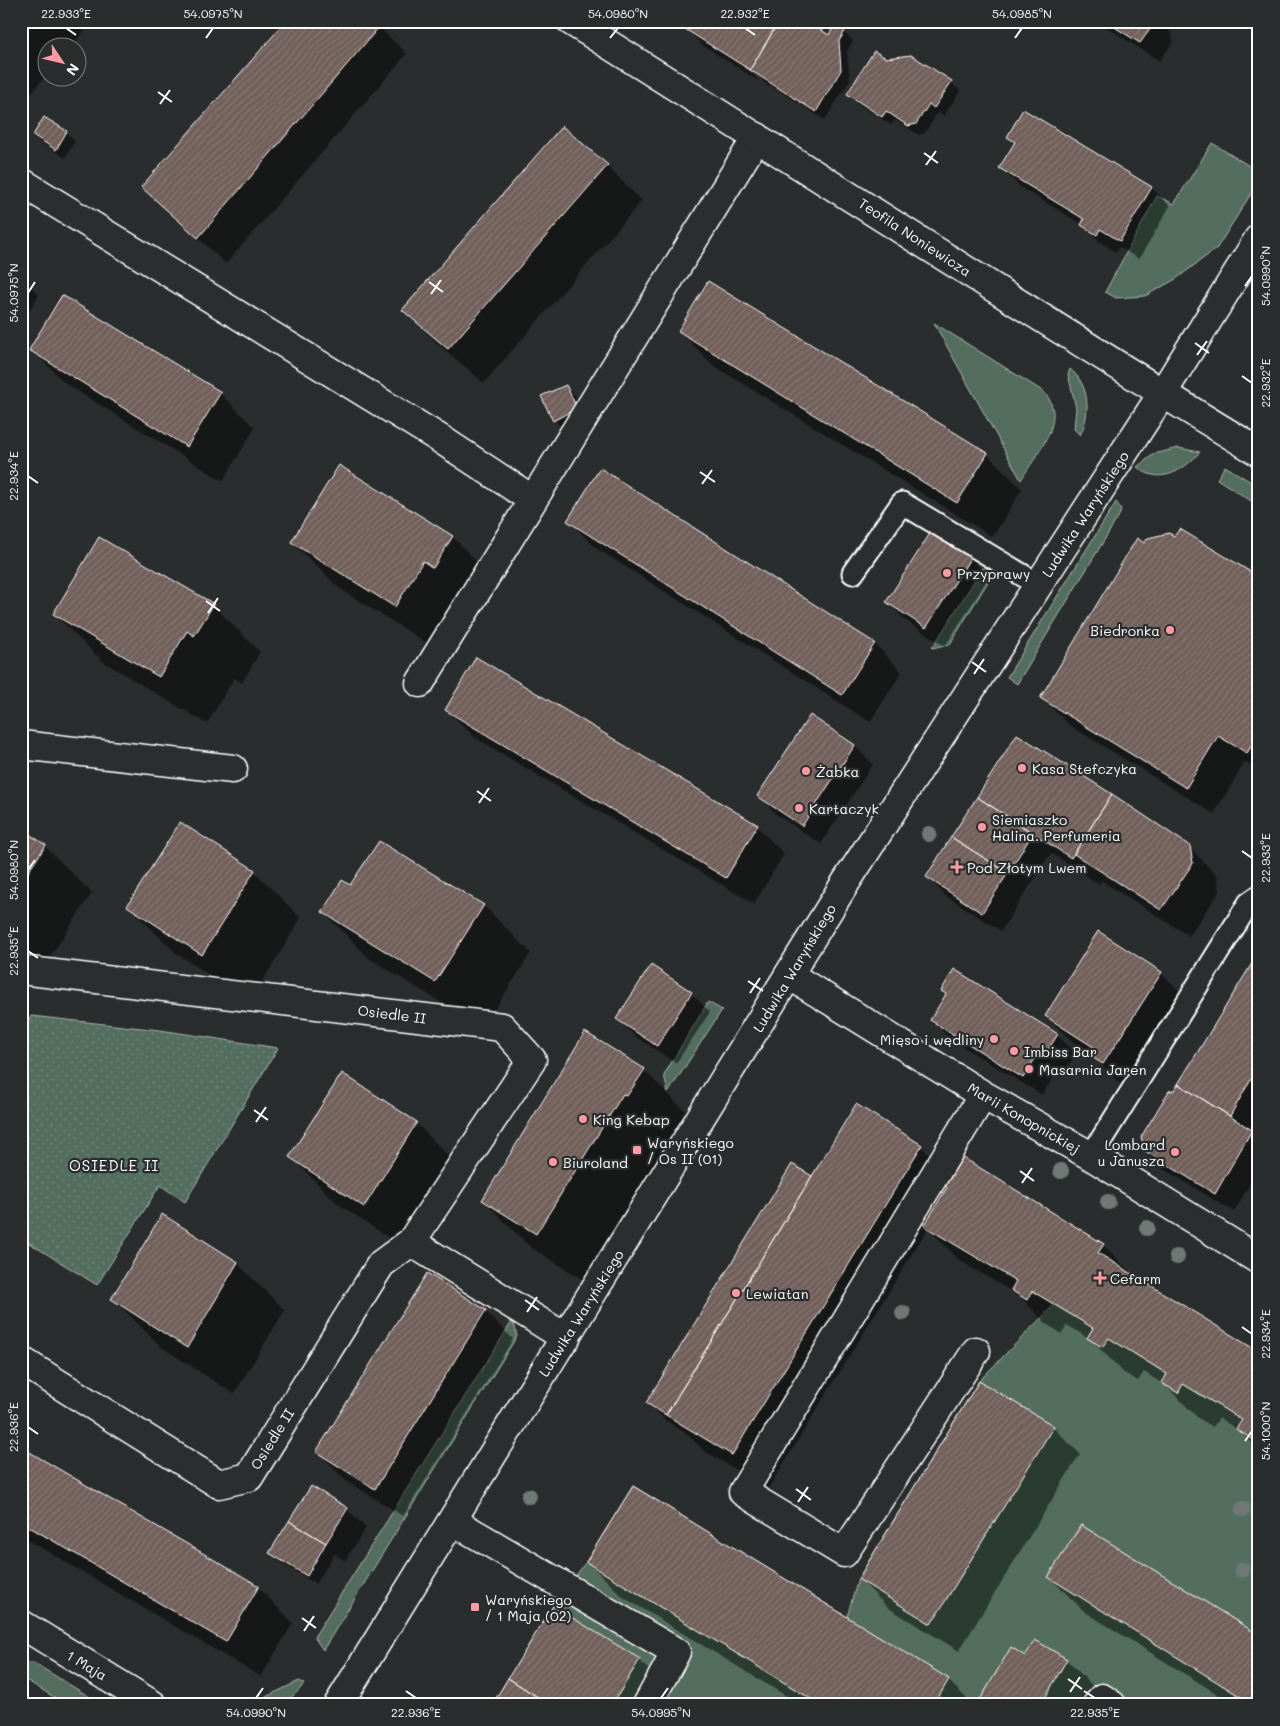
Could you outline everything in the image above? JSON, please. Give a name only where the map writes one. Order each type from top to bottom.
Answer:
[{"type":"street","name":"Teofila Noniewicza","points":[[572,21],[757,136],[1162,394],[1259,452]]},
{"type":"street","points":[[420,684],[757,136]]},
{"type":"street","points":[[21,182],[442,440],[534,500]]},
{"type":"street","name":"Ludwika Waryńskiego","points":[[338,1705],[789,975],[1162,394],[1259,238]]},
{"type":"street","points":[[21,745],[233,769]]},
{"type":"street","name":"Osiedle II","points":[[21,970],[502,1027],[532,1060],[411,1242],[381,1264],[249,1477],[219,1484],[25,1363]]},
{"type":"street","name":"Marii Konopnickiej","points":[[789,975],[983,1095],[1091,1156],[1259,1260]]},
{"type":"street","points":[[976,1351],[844,1553],[743,1492],[983,1095]]},
{"type":"street","points":[[411,1242],[566,1338]]},
{"type":"street","points":[[453,1521],[676,1652],[647,1705]]},
{"type":"street","name":"1 Maja","points":[[22,1626],[153,1705]]},
{"type":"street","points":[[1097,1705],[1102,1698],[1112,1705]]},
{"type":"lane","points":[[853,573],[902,503],[1039,585]]},
{"type":"lane","points":[[1091,1156],[1254,899]]},
{"type":"green space","points":[[1212,143],[1259,172],[1259,181],[1217,248],[1176,279],[1145,296],[1116,298],[1105,292],[1157,196],[1174,204]]},
{"type":"green space","points":[[934,323],[1044,392],[1051,403],[1053,414],[1048,437],[1021,480]]},
{"type":"green space","points":[[1070,369],[1082,383],[1087,400],[1086,418],[1080,435],[1074,429],[1076,408],[1068,374]]},
{"type":"green space","points":[[1178,448],[1200,452],[1179,470],[1163,476],[1146,473],[1137,467],[1154,454]]},
{"type":"green space","points":[[1225,466],[1259,487],[1259,506],[1217,479]]},
{"type":"green space","points":[[1116,502],[1121,509],[1120,514],[1017,684],[1007,677]]},
{"type":"green space","points":[[985,564],[998,565],[950,644],[932,648]]},
{"type":"green space","points":[[708,1002],[722,1010],[668,1093],[664,1075]]},
{"type":"green space","points":[[31,1016],[160,1030],[278,1048],[185,1202],[160,1185],[97,1285],[21,1238],[21,1032]]},
{"type":"green space","points":[[1054,1305],[1093,1328],[1087,1338],[1102,1347],[1109,1338],[1167,1374],[1162,1384],[1178,1393],[1183,1384],[1259,1431],[1259,1705],[492,1705],[553,1606],[586,1562],[633,1486],[847,1617],[858,1579],[979,1381]]},
{"type":"green space","points":[[513,1320],[517,1336],[323,1650],[314,1637]]},
{"type":"green space","points":[[21,1663],[34,1663],[103,1705],[67,1705],[21,1677]]},
{"type":"green space","points":[[299,1681],[304,1684],[298,1692],[286,1701],[274,1704],[249,1705]]},
{"type":"building","points":[[286,21],[375,21],[380,26],[198,238],[141,187]]},
{"type":"building","points":[[683,21],[779,21],[750,70],[680,26]]},
{"type":"building","points":[[779,21],[806,21],[829,35],[835,24],[845,31],[839,41],[841,70],[816,112],[750,70]]},
{"type":"building","points":[[1105,21],[1156,21],[1140,43]]},
{"type":"building","points":[[874,51],[886,58],[911,55],[952,81],[934,108],[929,104],[916,124],[908,126],[886,111],[882,117],[847,94]]},
{"type":"building","points":[[1023,109],[1152,187],[1120,241],[1100,229],[1097,235],[1081,225],[1084,219],[999,168],[1015,142],[1007,137]]},
{"type":"building","points":[[44,117],[67,131],[56,150],[33,135]]},
{"type":"building","points":[[562,126],[608,165],[448,349],[402,310]]},
{"type":"building","points":[[708,281],[988,453],[957,503],[678,331]]},
{"type":"building","points":[[62,295],[221,392],[187,447],[29,350]]},
{"type":"building","points":[[566,385],[577,408],[553,421],[541,396]]},
{"type":"building","points":[[339,465],[453,536],[433,568],[423,561],[395,607],[291,542]]},
{"type":"building","points":[[600,468],[875,643],[842,695],[567,521]]},
{"type":"building","name":"Biedronka","points":[[1180,529],[1259,577],[1259,683],[1256,687],[1259,689],[1259,734],[1247,753],[1218,736],[1186,788],[1040,698],[1137,538],[1144,543],[1148,538],[1169,533],[1174,536]]},
{"type":"building","points":[[931,532],[971,557],[926,628],[886,602]]},
{"type":"building","points":[[99,537],[214,604],[194,636],[187,631],[159,677],[53,614]]},
{"type":"building","points":[[476,657],[758,825],[726,878],[445,710]]},
{"type":"building","name":"Żabka","points":[[810,715],[855,745],[802,826],[757,796]]},
{"type":"building","points":[[1017,734],[1112,794],[1071,858],[977,797]]},
{"type":"building","points":[[1112,794],[1190,846],[1193,863],[1161,910],[1074,854]]},
{"type":"building","points":[[977,797],[1033,833],[1008,873],[951,837]]},
{"type":"building","points":[[180,822],[255,870],[202,955],[127,906]]},
{"type":"building","points":[[21,829],[46,845],[21,883]]},
{"type":"building","points":[[951,837],[1008,873],[982,913],[926,877]]},
{"type":"building","points":[[379,841],[484,905],[435,982],[322,912],[342,880],[350,885]]},
{"type":"building","points":[[1098,931],[1162,972],[1103,1064],[1090,1056],[1095,1048],[1045,1016]]},
{"type":"building","points":[[1259,952],[1259,1084],[1251,1079],[1230,1116],[1178,1084]]},
{"type":"building","points":[[651,965],[692,992],[657,1046],[616,1019]]},
{"type":"building","points":[[954,969],[1058,1034],[1046,1053],[1041,1049],[1023,1078],[930,1020],[946,994],[941,991]]},
{"type":"building","points":[[585,1032],[645,1069],[627,1096],[623,1094],[536,1234],[482,1200]]},
{"type":"building","points":[[342,1073],[417,1122],[364,1207],[289,1157]]},
{"type":"building","points":[[1178,1084],[1252,1130],[1215,1194],[1140,1148],[1143,1143],[1141,1137],[1169,1091],[1174,1090]]},
{"type":"building","points":[[856,1104],[922,1145],[732,1455],[666,1415]]},
{"type":"building","points":[[954,1152],[1104,1244],[1098,1253],[1259,1352],[1259,1431],[1252,1439],[1236,1429],[1242,1420],[1183,1384],[1178,1393],[1162,1383],[1167,1374],[1109,1338],[1102,1347],[1087,1338],[1093,1328],[1032,1291],[1027,1300],[1011,1290],[1016,1281],[924,1226],[947,1187],[936,1180]]},
{"type":"building","points":[[792,1164],[812,1176],[666,1415],[646,1403]]},
{"type":"building","points":[[162,1214],[238,1262],[187,1348],[111,1299]]},
{"type":"building","points":[[427,1273],[486,1310],[375,1489],[316,1452]]},
{"type":"building","points":[[979,1381],[1054,1426],[931,1624],[858,1579]]},
{"type":"building","points":[[21,1447],[259,1586],[226,1642],[21,1522]]},
{"type":"building","points":[[311,1486],[348,1508],[326,1543],[289,1521]]},
{"type":"building","points":[[633,1486],[949,1679],[934,1705],[821,1705],[586,1562]]},
{"type":"building","points":[[289,1521],[326,1543],[307,1576],[269,1553]]},
{"type":"building","points":[[1081,1525],[1259,1635],[1259,1705],[1254,1705],[1048,1577]]},
{"type":"building","points":[[553,1606],[640,1659],[612,1705],[550,1705],[508,1678]]},
{"type":"building","points":[[1035,1640],[1067,1659],[1041,1705],[977,1705],[1011,1647],[1025,1656]]},
{"type":"building","points":[[508,1678],[550,1705],[492,1705]]},
{"type":"place","name":"Przyprawy","points":[[947,573]]},
{"type":"place","name":"Biedronka","points":[[1170,630]]},
{"type":"place","name":"Kasa Stefczyka","points":[[1022,768]]},
{"type":"place","name":"Żabka","points":[[806,771]]},
{"type":"place","name":"Kartaczyk","points":[[799,808]]},
{"type":"place","name":"Siemiaszko Halina. Perfumeria","points":[[982,827]]},
{"type":"place","name":"Pod Złotym Lwem","points":[[957,867]]},
{"type":"place","name":"Mięso i wędliny","points":[[994,1039]]},
{"type":"place","name":"Imbiss Bar","points":[[1014,1051]]},
{"type":"place","name":"Masarnia Jaren","points":[[1029,1069]]},
{"type":"place","name":"King Kebap","points":[[583,1119]]},
{"type":"place","name":"Waryńskiego / Os II (01)","points":[[637,1150]]},
{"type":"place","name":"Lombard u Janusza","points":[[1175,1152]]},
{"type":"place","name":"Biuroland","points":[[553,1162]]},
{"type":"place","name":"Cefarm","points":[[1100,1278]]},
{"type":"place","name":"Lewiatan","points":[[736,1293]]},
{"type":"place","name":"Waryńskiego / 1 Maja (02)","points":[[475,1607]]},
{"type":"district","name":"OSIEDLE II","points":[[114,1165]]}]
